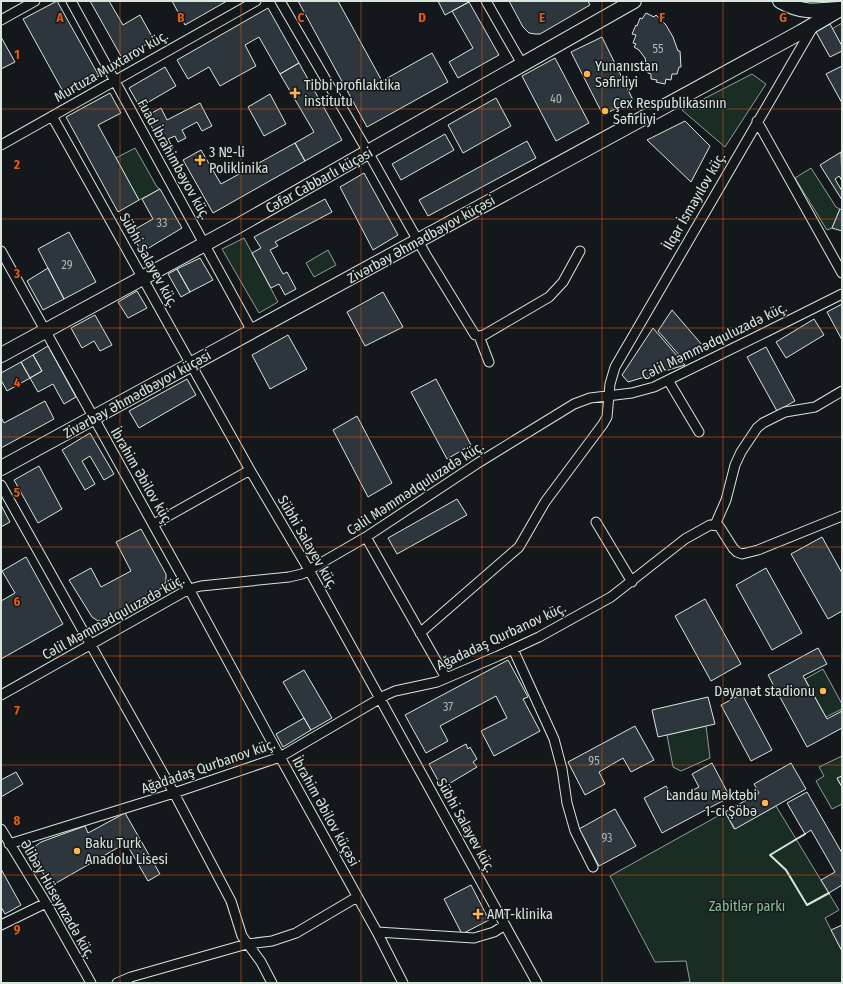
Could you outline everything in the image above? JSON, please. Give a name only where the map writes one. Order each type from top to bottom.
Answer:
[{"type":"main road","name":"Cəfər Cabbarlı küçəsi","points":[[1,355],[144,278],[634,1]]},
{"type":"main road","points":[[780,1],[804,11],[842,9]]},
{"type":"main road","name":"Zivərbəy Əhmədbəyov küçəsi","points":[[1,468],[842,9]]},
{"type":"street","points":[[1,20],[35,1]]},
{"type":"street","name":"Fuad İbrahimbəyov küç.","points":[[71,1],[252,331]]},
{"type":"street","name":"Murtuza Muxtarov küç.","points":[[1,145],[256,1]]},
{"type":"street","points":[[280,1],[472,331],[475,335],[479,336],[489,362]]},
{"type":"street","points":[[486,1],[522,64]]},
{"type":"street","name":"İlqar İsmayılov küç.","points":[[420,633],[519,547],[544,502],[603,424],[607,417],[610,384],[615,367],[814,25]]},
{"type":"street","name":"Sübhi Salayev küç.","points":[[52,116],[144,278],[250,470],[309,570],[537,983]]},
{"type":"street","points":[[757,121],[842,272]]},
{"type":"street","name":"İbrahim Əbilov küç.","points":[[1,251],[93,418],[190,589]]},
{"type":"street","points":[[479,336],[487,333],[550,297],[563,282],[580,251]]},
{"type":"street","name":"Cəlil Məmmədquluzadə küç.","points":[[1,695],[190,589],[201,586],[289,577],[302,574],[366,537],[478,463],[574,404],[590,398],[643,390],[668,380],[842,294]]},
{"type":"street","points":[[668,380],[699,432]]},
{"type":"street","points":[[842,391],[816,407],[786,412],[763,423],[757,428],[735,465],[726,500],[715,525],[722,528],[733,548],[742,554],[758,550],[842,516]]},
{"type":"street","points":[[154,524],[250,470]]},
{"type":"street","points":[[1,485],[174,793],[231,901],[242,936],[261,962],[272,983]]},
{"type":"street","points":[[596,522],[632,582]]},
{"type":"street","name":"Ağadadaş Qurbanov küç.","points":[[9,844],[174,793],[280,757],[395,691],[429,684],[446,678],[513,649],[605,601],[632,582],[685,539],[703,528],[715,525]]},
{"type":"street","points":[[366,537],[446,678]]},
{"type":"street","name":"İbrahim Əbilov küçəsi","points":[[190,589],[280,757],[377,932],[403,983]]},
{"type":"street","points":[[513,649],[554,739],[562,769],[567,803],[575,831],[593,867]]},
{"type":"street","name":"Əlibəy Hüseynzadə küç.","points":[[1,829],[46,903],[91,983]]},
{"type":"street","points":[[117,983],[131,977],[247,944],[272,941],[296,933],[357,897]]},
{"type":"street","points":[[1,925],[46,903]]},
{"type":"street","points":[[377,932],[474,938],[494,932],[505,925]]},
{"type":"green space","points":[[752,74],[766,84],[725,147],[682,110]]},
{"type":"green space","points":[[135,148],[157,187],[160,189],[139,200],[116,158]]},
{"type":"green space","points":[[811,168],[836,207],[840,209],[832,228],[827,230],[795,178]]},
{"type":"green space","points":[[244,238],[278,302],[259,313],[222,249]]},
{"type":"green space","points":[[328,250],[336,265],[314,277],[306,263]]},
{"type":"green space","name":"Dəyanət stadionu","points":[[823,669],[842,704],[842,709],[826,717],[805,679]]},
{"type":"green space","points":[[706,726],[710,758],[681,771],[673,767],[667,735]]},
{"type":"green space","points":[[842,756],[842,776],[837,779],[842,787],[842,804],[832,809],[816,781],[824,776],[819,767]]},
{"type":"green space","name":"Zabitlər parkı","points":[[776,806],[839,910],[825,918],[842,951],[842,983],[664,983],[690,982],[686,961],[655,962],[610,876],[725,812],[734,829]]},
{"type":"shaded area","points":[[842,23],[842,46],[832,29]]},
{"type":"building","points":[[57,1],[99,76],[65,95],[23,19]]},
{"type":"building","points":[[90,1],[109,1],[123,25],[140,15],[154,40],[122,58]]},
{"type":"building","points":[[172,1],[227,1],[185,25]]},
{"type":"building","points":[[298,1],[338,1],[382,81],[432,53],[448,82],[367,127]]},
{"type":"building","points":[[438,1],[468,1],[469,2],[445,15]]},
{"type":"building","points":[[509,1],[588,1],[590,5],[540,34],[535,34],[529,33],[523,27]]},
{"type":"building","points":[[469,2],[499,55],[458,78],[449,62],[473,48],[452,11]]},
{"type":"building","points":[[268,8],[299,63],[280,74],[259,37],[245,45],[256,66],[220,86],[209,67],[188,79],[177,60]]},
{"type":"building","points":[[646,13],[654,17],[656,15],[666,25],[673,37],[678,51],[680,51],[681,67],[679,67],[677,74],[672,74],[671,80],[666,79],[665,84],[651,79],[651,74],[648,73],[645,58],[639,50],[634,47],[636,44],[633,43],[636,35],[632,34],[640,18],[642,19]]},
{"type":"building","points":[[830,24],[842,46],[842,51],[830,57],[816,32]]},
{"type":"building","points":[[1,37],[15,62],[1,69]]},
{"type":"building","points":[[602,37],[633,100],[603,115],[571,52]]},
{"type":"building","points":[[555,58],[589,123],[556,141],[522,76]]},
{"type":"building","points":[[299,63],[342,140],[305,161],[295,143],[314,132],[280,74]]},
{"type":"building","points":[[842,66],[842,103],[826,74]]},
{"type":"building","points":[[165,67],[176,86],[140,107],[129,88]]},
{"type":"building","points":[[110,93],[121,113],[98,125],[139,200],[118,212],[66,117]]},
{"type":"building","points":[[270,94],[286,124],[264,136],[248,107]]},
{"type":"building","points":[[496,98],[511,126],[463,153],[448,125]]},
{"type":"building","points":[[200,103],[212,126],[202,131],[197,122],[182,130],[186,138],[178,142],[175,136],[168,139],[173,148],[165,152],[146,116],[161,108],[167,120]]},
{"type":"building","points":[[685,121],[710,146],[691,182],[647,140]]},
{"type":"building","points":[[445,134],[454,150],[401,180],[392,164]]},
{"type":"building","points":[[527,141],[536,158],[428,216],[419,200]]},
{"type":"building","points":[[295,143],[305,161],[213,213],[183,160],[201,150],[221,184]]},
{"type":"building","points":[[841,152],[842,181],[839,176],[835,179],[842,191],[842,200],[820,165]]},
{"type":"building","points":[[364,173],[398,235],[373,250],[340,187]]},
{"type":"building","points":[[160,189],[182,228],[142,252],[130,232],[153,219],[142,199]]},
{"type":"building","points":[[325,199],[332,212],[275,242],[278,246],[270,250],[283,274],[287,272],[296,289],[285,295],[279,284],[271,288],[252,253],[261,248],[254,237]]},
{"type":"building","points":[[840,209],[842,210],[842,231],[832,228]]},
{"type":"building","points":[[69,232],[96,282],[64,299],[38,249]]},
{"type":"building","points":[[200,258],[213,280],[190,292],[177,269]]},
{"type":"building","points":[[48,268],[64,299],[43,310],[27,281]]},
{"type":"building","points":[[177,269],[190,292],[181,297],[168,274]]},
{"type":"building","points":[[137,291],[147,308],[128,318],[118,302]]},
{"type":"building","points":[[383,292],[403,327],[365,346],[347,312]]},
{"type":"building","points":[[842,304],[842,340],[827,312]]},
{"type":"building","points":[[672,310],[703,346],[681,357],[658,331]]},
{"type":"building","points":[[95,315],[112,345],[100,351],[94,341],[82,348],[71,328]]},
{"type":"building","points":[[814,319],[824,335],[786,358],[776,342]]},
{"type":"building","points":[[653,328],[685,365],[628,382],[622,375]]},
{"type":"building","points":[[288,335],[307,369],[270,389],[252,355]]},
{"type":"building","points":[[48,346],[76,397],[64,404],[53,384],[38,392],[30,378],[42,371],[33,355]]},
{"type":"building","points":[[766,347],[795,401],[777,411],[747,357]]},
{"type":"building","points":[[33,355],[42,371],[30,378],[21,362]]},
{"type":"building","points":[[21,362],[30,378],[7,391],[1,380],[1,373]]},
{"type":"building","points":[[187,379],[196,395],[139,428],[129,411]]},
{"type":"building","points":[[436,379],[471,445],[447,459],[411,392]]},
{"type":"building","points":[[45,401],[54,419],[1,448],[1,417],[4,423]]},
{"type":"building","points":[[357,416],[392,483],[368,497],[333,430]]},
{"type":"building","points":[[90,433],[114,474],[104,480],[90,456],[82,461],[95,484],[85,490],[62,450]]},
{"type":"building","points":[[39,466],[62,509],[38,523],[14,480]]},
{"type":"building","points":[[457,499],[467,515],[397,554],[388,538]]},
{"type":"building","points":[[1,505],[10,522],[1,527]]},
{"type":"building","points":[[141,529],[166,574],[166,582],[162,588],[105,620],[98,621],[92,617],[69,580],[91,568],[101,587],[131,571],[116,542]]},
{"type":"building","points":[[822,537],[842,573],[842,611],[828,619],[791,554]]},
{"type":"building","points":[[26,557],[63,624],[1,659],[1,601],[15,593],[2,571]]},
{"type":"building","points":[[766,568],[802,633],[772,650],[736,585]]},
{"type":"building","points":[[705,599],[741,664],[711,681],[675,616]]},
{"type":"building","points":[[818,648],[827,664],[803,676],[827,719],[842,711],[842,728],[807,747],[768,675]]},
{"type":"building","points":[[508,660],[528,697],[523,699],[540,731],[494,756],[481,731],[507,718],[496,696],[440,726],[448,741],[426,753],[405,715]]},
{"type":"building","points":[[304,670],[332,718],[311,730],[283,682]]},
{"type":"building","points":[[742,694],[772,750],[751,761],[721,705]]},
{"type":"building","points":[[708,697],[715,724],[658,737],[652,710]]},
{"type":"building","points":[[304,718],[311,730],[283,747],[276,734]]},
{"type":"building","points":[[635,726],[654,760],[631,772],[623,758],[599,772],[605,784],[585,795],[568,762]]},
{"type":"building","points":[[466,744],[468,749],[470,747],[477,759],[473,762],[477,767],[442,788],[429,764]]},
{"type":"building","points":[[712,763],[730,797],[662,833],[644,798],[666,786],[674,800],[699,787],[692,774]]},
{"type":"building","points":[[791,763],[806,789],[735,829],[725,812],[759,793],[754,784]]},
{"type":"building","points":[[16,772],[23,784],[1,797],[1,780]]},
{"type":"building","points":[[842,776],[842,787],[837,778]]},
{"type":"building","points":[[807,792],[842,853],[842,885],[829,893],[821,880],[835,872],[811,830],[805,834],[787,803]]},
{"type":"building","points":[[615,809],[636,846],[599,866],[579,829]]},
{"type":"building","points":[[125,813],[160,874],[148,881],[126,843],[51,886],[33,857],[33,848],[41,842],[85,826],[88,833]]},
{"type":"building","points":[[1,869],[21,905],[5,914],[1,907]]},
{"type":"building","points":[[471,885],[489,920],[462,934],[444,899]]},
{"type":"building","points":[[842,925],[842,951],[831,930]]},
{"type":"wall","points":[[805,834],[770,855],[786,870],[807,905],[829,893]]},
{"type":"place","name":"Yunanıstan Səfirliyi","points":[[587,74]]},
{"type":"place","name":"Tibbi profilaktika institutu","points":[[295,93]]},
{"type":"place","name":"Çex Respublikasının Səfirliyi","points":[[605,111]]},
{"type":"place","name":"3 №-li Poliklinika","points":[[200,160]]},
{"type":"place","name":"Dəyanət stadionu","points":[[823,691]]},
{"type":"place","name":"Landau Məktəbi 1-ci Şöbə","points":[[765,803]]},
{"type":"place","name":"Baku Turk Anadolu Lisesi","points":[[77,851]]},
{"type":"place","name":"AMT-klinika","points":[[478,914]]}]
